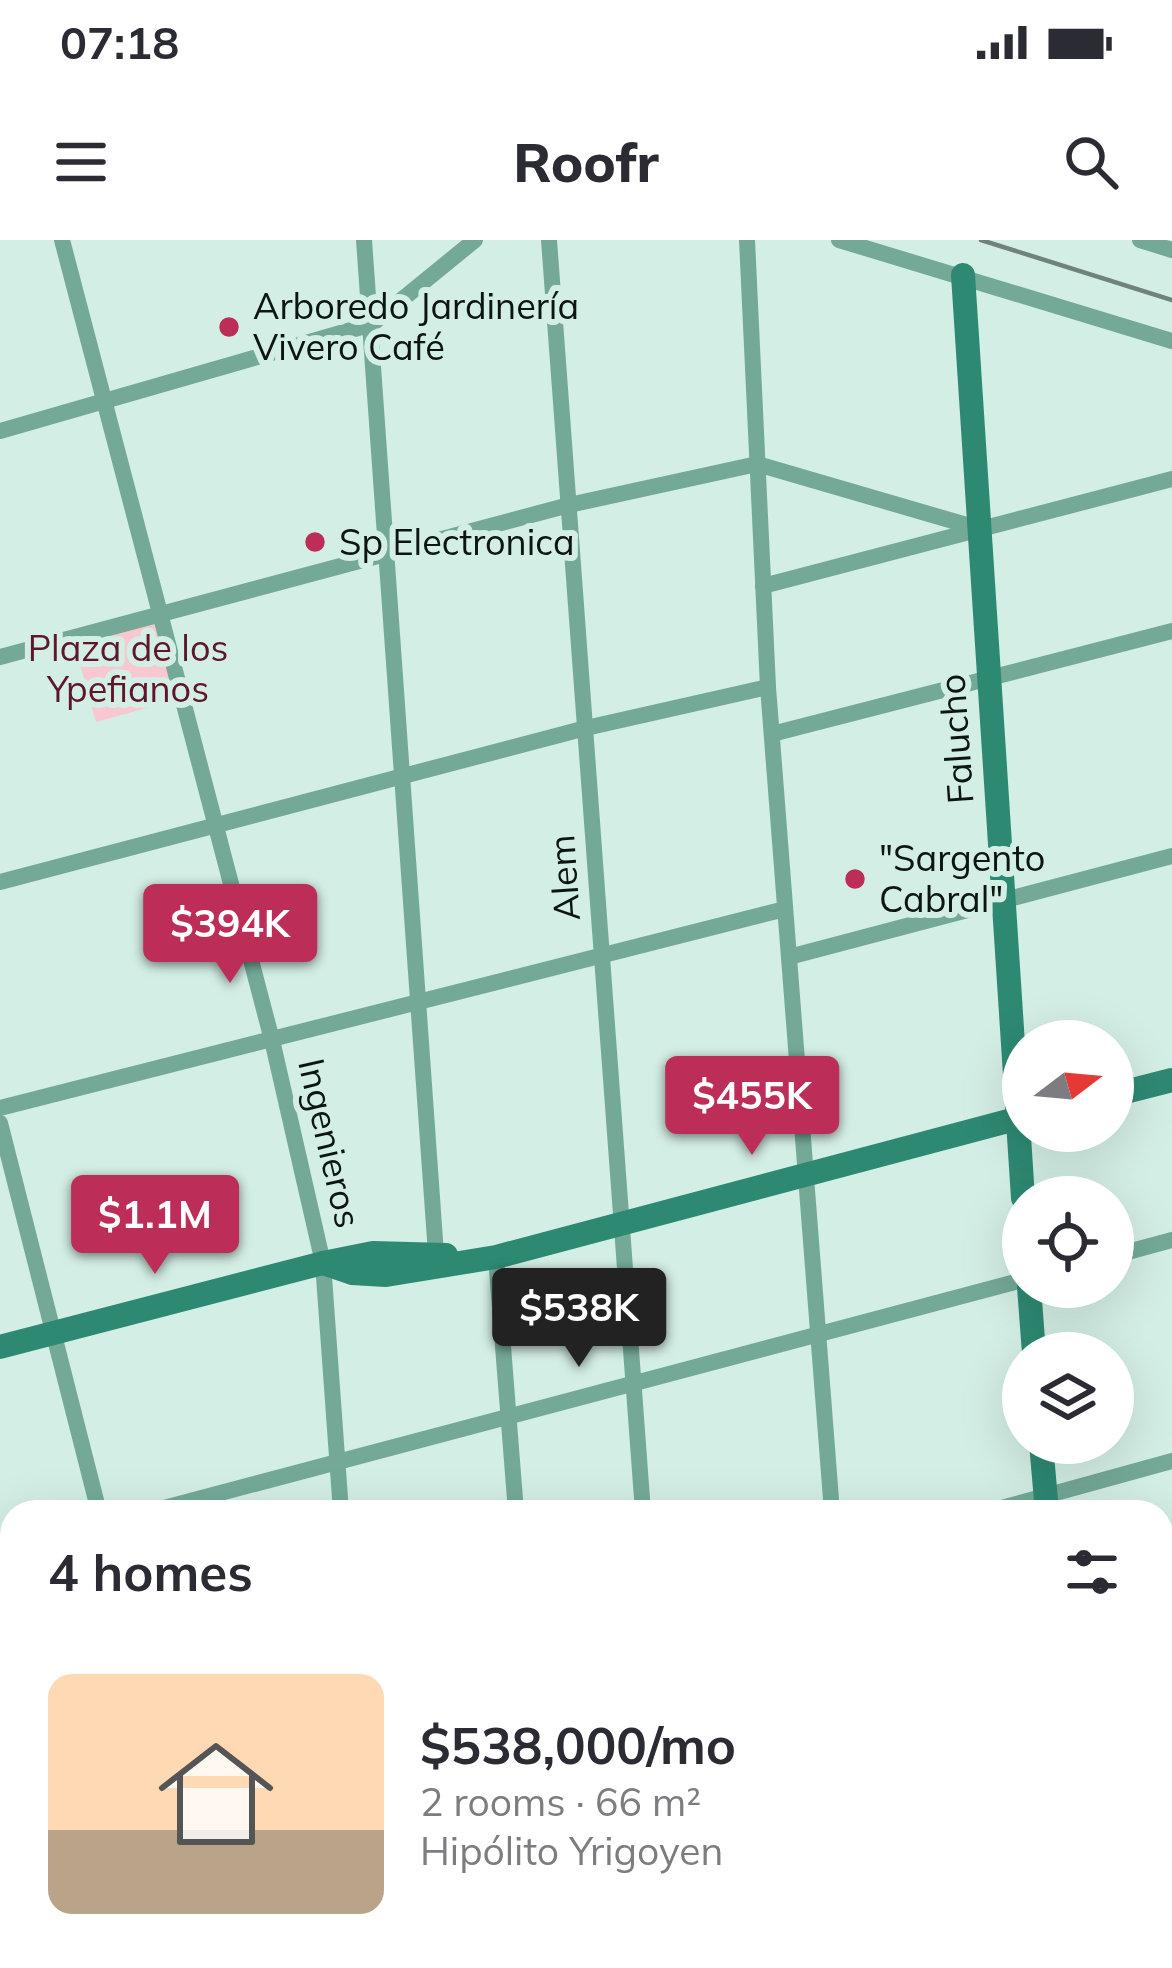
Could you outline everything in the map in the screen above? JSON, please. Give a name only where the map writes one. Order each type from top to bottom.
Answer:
[{"type":"main road","name":"Falucho","points":[[963,275],[1012,1020]]},
{"type":"main road","points":[[1134,1090],[1172,1080]]},
{"type":"main road","points":[[323,1263],[352,1273],[407,1272],[496,1257],[1002,1123]]},
{"type":"main road","points":[[0,1347],[373,1253],[496,1257]]},
{"type":"main road","points":[[1043,1464],[1046,1500]]},
{"type":"street","name":"Ingenieros","points":[[62,240],[272,1040],[323,1263],[340,1500]]},
{"type":"street","points":[[364,240],[436,1254],[407,1272]]},
{"type":"street","points":[[0,431],[372,324],[475,240]]},
{"type":"street","name":"Alem","points":[[548,240],[642,1500]]},
{"type":"street","points":[[747,240],[768,687],[831,1500]]},
{"type":"street","points":[[839,240],[1172,340]]},
{"type":"street","points":[[1141,240],[1172,250]]},
{"type":"street","points":[[0,657],[568,505],[757,464],[977,528]]},
{"type":"street","points":[[763,586],[1172,479]]},
{"type":"street","points":[[772,734],[1172,631]]},
{"type":"street","points":[[0,882],[586,728],[768,687]]},
{"type":"street","points":[[789,957],[1172,856]]},
{"type":"street","points":[[0,1108],[785,909]]},
{"type":"street","points":[[0,1124],[96,1500]]},
{"type":"street","points":[[1134,1250],[1172,1240]]},
{"type":"street","points":[[496,1257],[515,1500]]},
{"type":"street","points":[[197,1500],[1002,1290]]},
{"type":"street","points":[[1058,1500],[1172,1461]]},
{"type":"green space","name":"Plaza de los Ypefianos","points":[[162,616],[183,698],[96,722],[73,639]]},
{"type":"railway","points":[[981,240],[1172,300]]},
{"type":"place","name":"Arboredo Jardinería Vivero Café","points":[[229,327]]},
{"type":"place","name":"Sp Electronica","points":[[315,542]]},
{"type":"place","name":"\"Sargento Cabral\"","points":[[855,879]]}]
